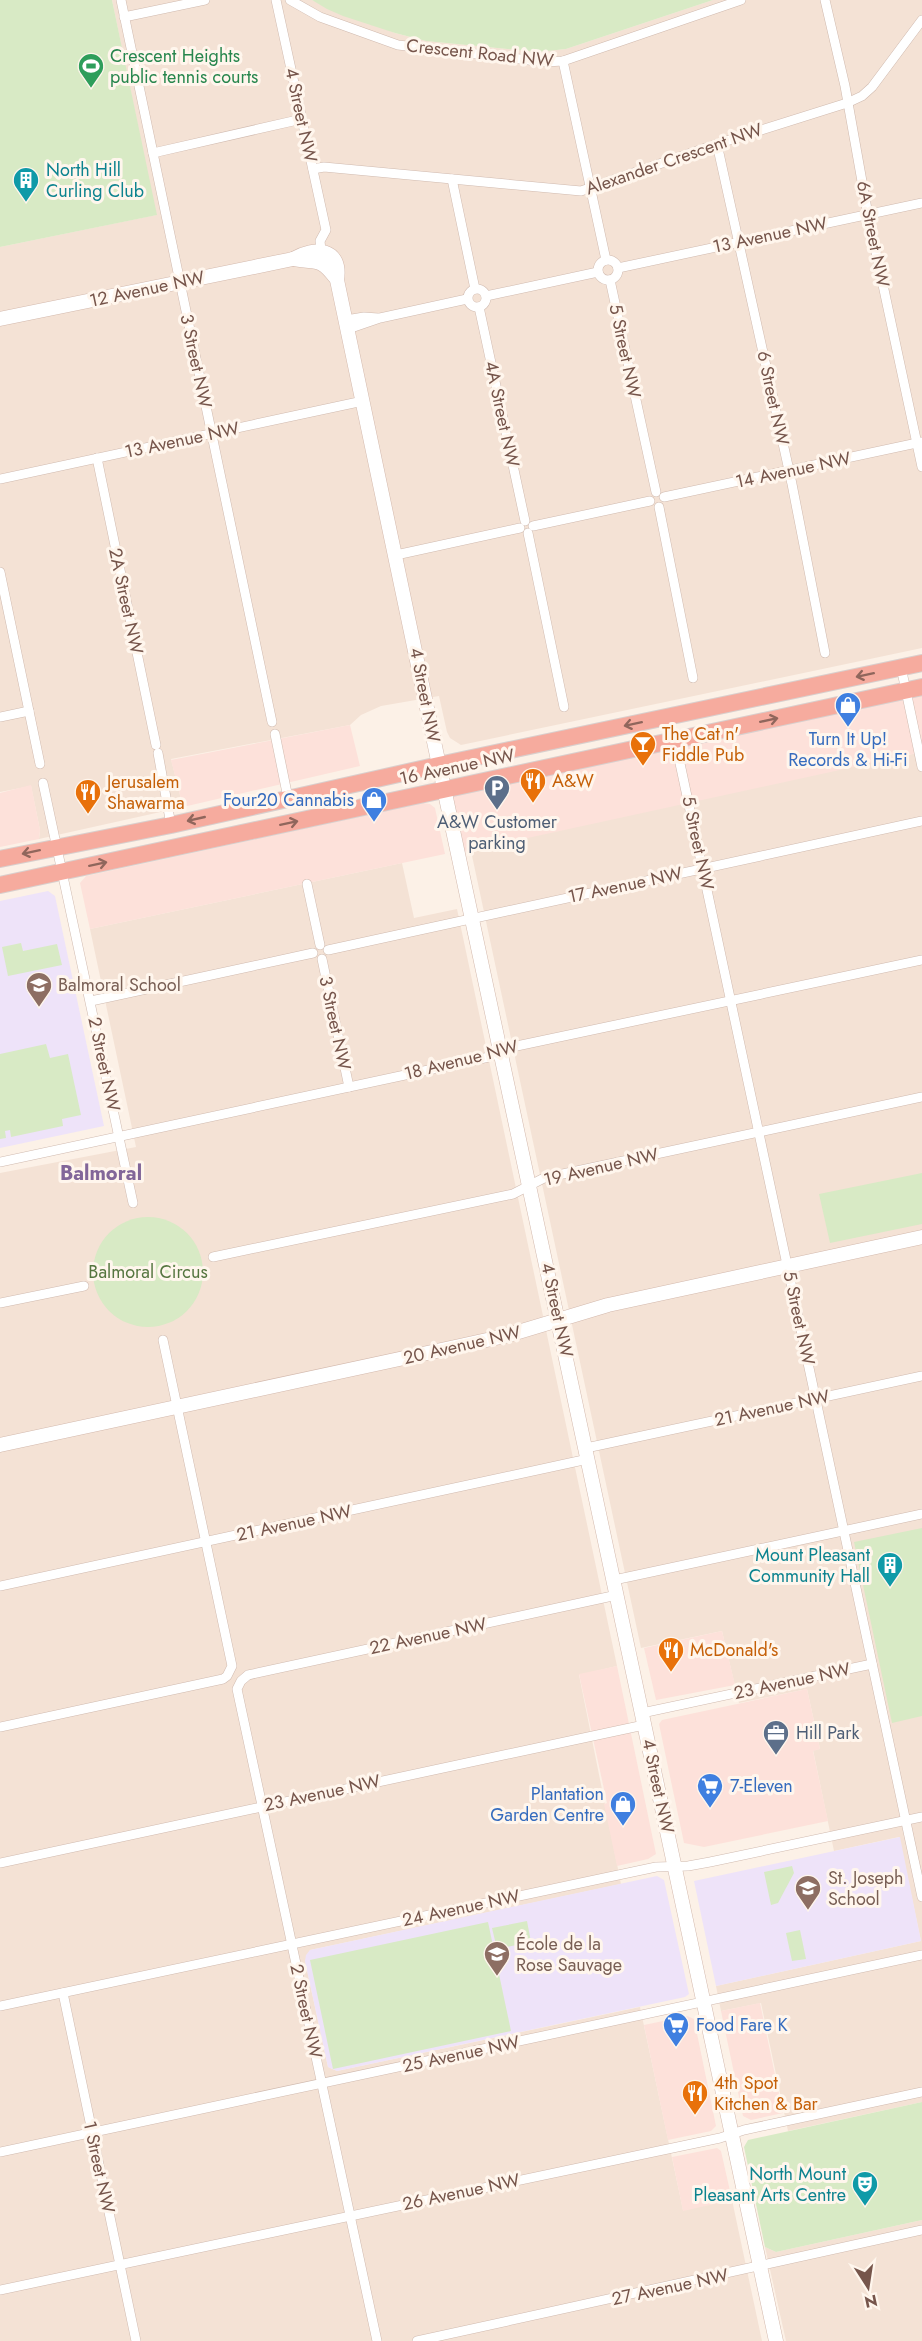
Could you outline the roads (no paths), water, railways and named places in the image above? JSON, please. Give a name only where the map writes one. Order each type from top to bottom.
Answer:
[{"type":"highway","name":"16 Avenue NW","points":[[0,859],[171,825],[439,765],[922,663]]},
{"type":"highway","name":"16 Avenue NW","points":[[0,885],[914,688]]},
{"type":"street","name":"3 Street NW","points":[[121,0],[272,722]]},
{"type":"street","points":[[124,17],[205,0]]},
{"type":"street","name":"4 Street NW","points":[[276,0],[326,230],[320,241],[321,256],[328,254],[338,267],[338,280],[347,325],[439,765],[776,2341]]},
{"type":"street","name":"Crescent Road NW","points":[[290,0],[320,17],[398,45],[546,62],[563,61],[741,0]]},
{"type":"street","name":"6A Street NW","points":[[825,0],[868,215],[919,443],[922,467]]},
{"type":"street","name":"Alexander Crescent NW","points":[[313,169],[324,167],[579,191],[847,103],[862,96],[872,87],[922,20]]},
{"type":"street","points":[[563,61],[606,260]]},
{"type":"street","points":[[153,153],[302,119]]},
{"type":"street","name":"6 Street NW","points":[[717,144],[789,471],[825,653]]},
{"type":"street","points":[[452,179],[475,289]]},
{"type":"street","name":"13 Avenue NW","points":[[618,268],[922,203]]},
{"type":"street","name":"12 Avenue NW","points":[[0,319],[293,259],[305,252],[321,256]]},
{"type":"street","points":[[598,272],[604,279],[610,280],[617,274],[618,268],[612,261],[606,260]]},
{"type":"street","points":[[598,272],[599,266],[606,260]]},
{"type":"street","points":[[486,296],[598,272]]},
{"type":"street","name":"5 Street NW","points":[[610,280],[657,497]]},
{"type":"street","points":[[475,289],[481,290],[486,296],[485,303],[479,307],[470,305],[467,299],[470,292],[475,289]]},
{"type":"street","points":[[347,325],[467,299]]},
{"type":"street","name":"4A Street NW","points":[[479,307],[564,707]]},
{"type":"street","name":"13 Avenue NW","points":[[0,479],[363,400]]},
{"type":"street","name":"14 Avenue NW","points":[[396,555],[657,497],[919,443]]},
{"type":"street","name":"2A Street NW","points":[[97,458],[171,825]]},
{"type":"street","points":[[657,497],[664,502],[659,507],[693,678]]},
{"type":"street","points":[[0,572],[40,765]]},
{"type":"street","points":[[901,667],[914,688],[922,767]]},
{"type":"street","points":[[0,717],[29,711]]},
{"type":"street","points":[[275,734],[288,798]]},
{"type":"street","name":"5 Street NW","points":[[675,740],[922,1897]]},
{"type":"street","name":"2 Street NW","points":[[44,783],[133,1203]]},
{"type":"street","name":"17 Avenue NW","points":[[91,1002],[320,949],[922,821]]},
{"type":"street","points":[[307,884],[320,949]]},
{"type":"street","name":"3 Street NW","points":[[320,949],[327,956],[322,959],[348,1087]]},
{"type":"street","name":"18 Avenue NW","points":[[0,1162],[489,1057],[512,1047],[922,960]]},
{"type":"street","name":"19 Avenue NW","points":[[213,1257],[513,1194],[544,1178],[922,1098]]},
{"type":"street","name":"20 Avenue NW","points":[[0,1445],[475,1343],[608,1305],[922,1237]]},
{"type":"street","points":[[0,1304],[84,1286]]},
{"type":"street","points":[[0,1727],[223,1679],[229,1674],[232,1666],[163,1340]]},
{"type":"street","name":"21 Avenue NW","points":[[0,1586],[206,1542],[587,1454],[816,1398],[922,1376]]},
{"type":"street","points":[[614,1580],[922,1514]]},
{"type":"street","name":"22 Avenue NW","points":[[241,1682],[248,1675],[617,1595]]},
{"type":"street","name":"23 Avenue NW","points":[[0,1863],[263,1806],[872,1664]]},
{"type":"street","name":"2 Street NW","points":[[241,1682],[237,1689],[377,2341]]},
{"type":"street","name":"24 Avenue NW","points":[[0,2006],[656,1867],[710,1862],[922,1817]]},
{"type":"street","name":"25 Avenue NW","points":[[0,2152],[922,1955]]},
{"type":"street","name":"1 Street NW","points":[[63,1993],[136,2341]]},
{"type":"street","name":"26 Avenue NW","points":[[0,2290],[922,2092]]},
{"type":"street","name":"27 Avenue NW","points":[[417,2341],[922,2230]]},
{"type":"place","name":"Crescent Heights public tennis courts","points":[[91,89]]},
{"type":"place","name":"North Hill Curling Club","points":[[26,203]]},
{"type":"place","name":"Turn It Up! Records & Hi-Fi","points":[[848,728]]},
{"type":"place","name":"The Cat n' Fiddle Pub","points":[[643,767]]},
{"type":"place","name":"A&W","points":[[533,804]]},
{"type":"place","name":"A&W Customer parking","points":[[497,811]]},
{"type":"place","name":"Jerusalem Shawarma","points":[[88,815]]},
{"type":"place","name":"Four20 Cannabis","points":[[374,823]]},
{"type":"place","name":"Balmoral School","points":[[39,1008]]},
{"type":"place","name":"Mount Pleasant Community Hall","points":[[890,1588]]},
{"type":"place","name":"McDonald's","points":[[671,1673]]},
{"type":"place","name":"Hill Park","points":[[776,1756]]},
{"type":"place","name":"7-Eleven","points":[[710,1809]]},
{"type":"place","name":"Plantation Garden Centre","points":[[623,1827]]},
{"type":"place","name":"St. Joseph School","points":[[808,1911]]},
{"type":"place","name":"École de la Rose Sauvage","points":[[497,1977]]},
{"type":"place","name":"Food Fare K","points":[[676,2048]]},
{"type":"place","name":"4th Spot Kitchen & Bar","points":[[695,2116]]},
{"type":"place","name":"North Mount Pleasant Arts Centre","points":[[865,2207]]},
{"type":"district","name":"Balmoral","points":[[101,1173]]},
{"type":"park label","name":"Balmoral Circus","points":[[148,1272]]}]
